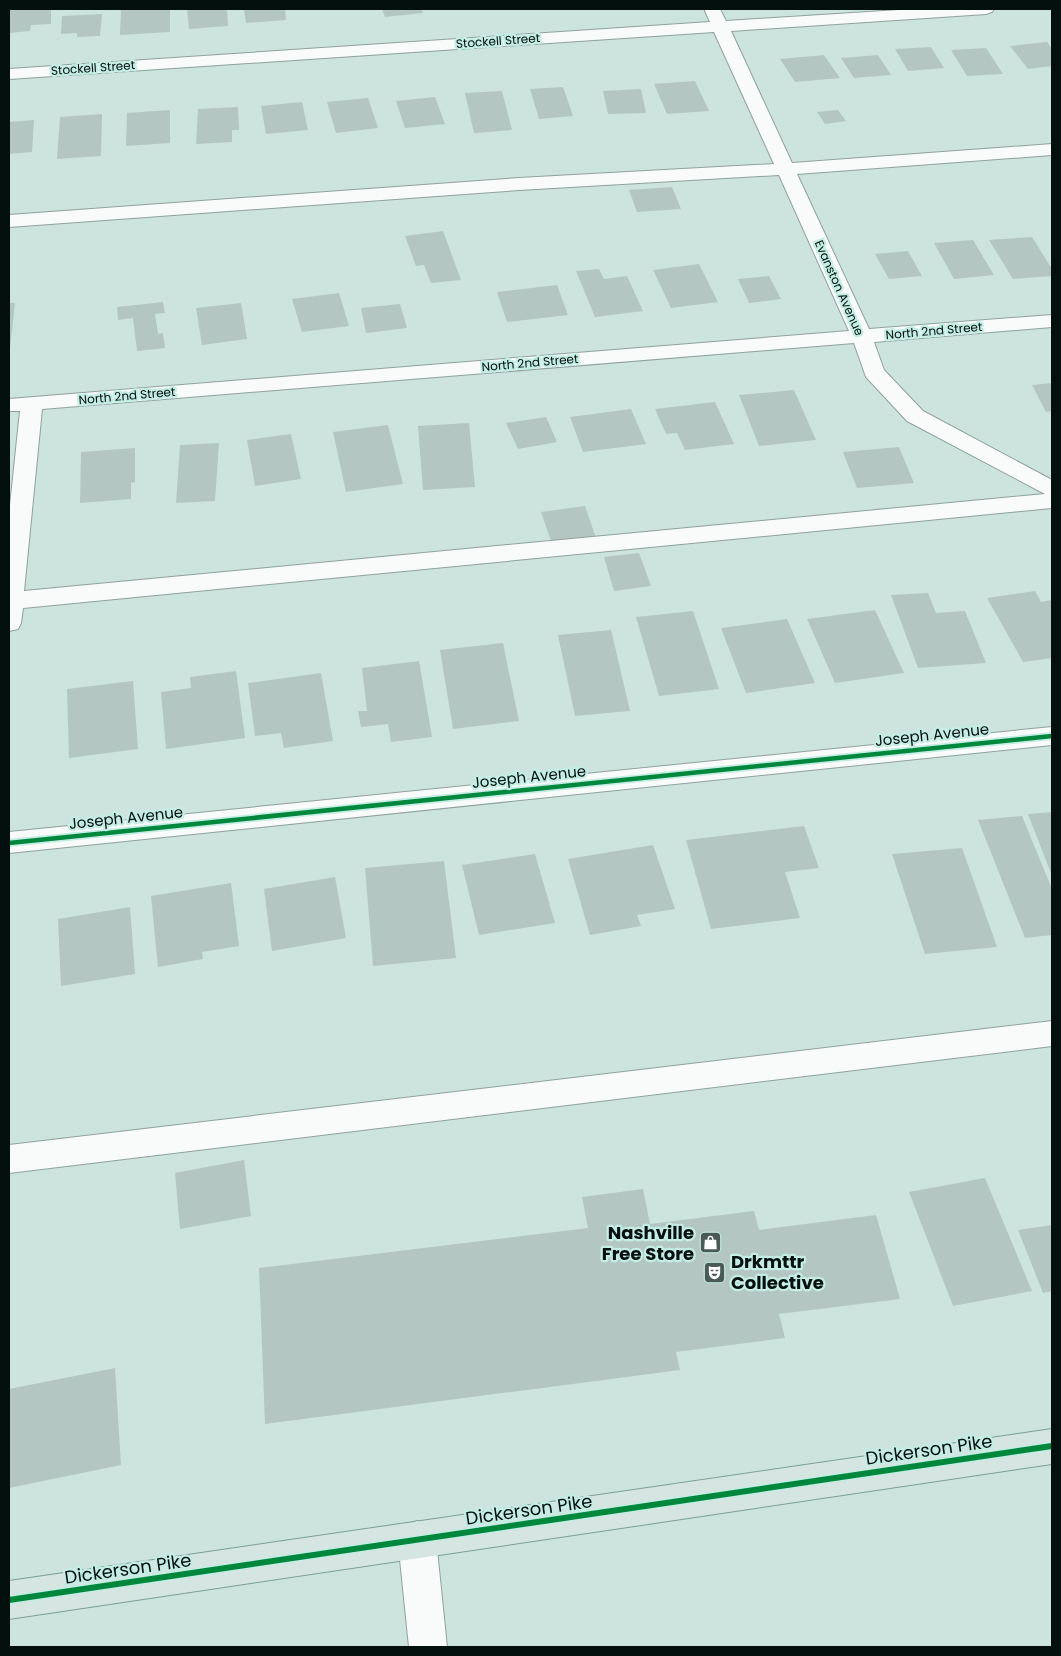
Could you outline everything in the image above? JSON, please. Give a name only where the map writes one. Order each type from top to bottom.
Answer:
[{"type":"main road","name":"Dickerson Pike","points":[[9,1600],[1052,1446]]},
{"type":"street","name":"Stockell Street","points":[[9,74],[717,18],[986,9]]},
{"type":"street","name":"Evanston Avenue","points":[[717,18],[862,336],[874,372],[915,416],[1052,489]]},
{"type":"street","points":[[9,221],[519,184],[785,169],[1052,149]]},
{"type":"street","name":"North 2nd Street","points":[[20,405],[1052,321]]},
{"type":"street","points":[[20,405],[9,608],[1052,501]]},
{"type":"street","name":"Joseph Avenue","points":[[9,843],[1052,736]]},
{"type":"street","points":[[9,1159],[1052,1033]]},
{"type":"street","points":[[417,1540],[428,1647]]},
{"type":"building","points":[[9,9],[51,9],[51,24],[31,25],[30,31],[9,33]]},
{"type":"building","points":[[170,9],[170,32],[120,35],[121,10]]},
{"type":"building","points":[[187,9],[227,9],[228,26],[189,29]]},
{"type":"building","points":[[244,9],[285,9],[286,20],[246,23]]},
{"type":"building","points":[[382,9],[421,9],[423,13],[385,17]]},
{"type":"building","points":[[102,14],[100,36],[77,37],[77,33],[61,34],[62,16]]},
{"type":"building","points":[[1047,42],[1052,49],[1052,66],[1028,69],[1010,46]]},
{"type":"building","points":[[931,47],[944,68],[908,71],[895,49]]},
{"type":"building","points":[[986,48],[1003,74],[967,76],[951,50]]},
{"type":"building","points":[[824,55],[840,78],[795,82],[780,59]]},
{"type":"building","points":[[878,55],[891,75],[854,78],[841,58]]},
{"type":"building","points":[[695,81],[709,111],[667,114],[654,84]]},
{"type":"building","points":[[563,87],[573,116],[539,119],[530,89]]},
{"type":"building","points":[[641,89],[646,113],[608,114],[603,91]]},
{"type":"building","points":[[502,91],[512,130],[474,133],[465,93]]},
{"type":"building","points":[[435,97],[445,124],[405,128],[396,101]]},
{"type":"building","points":[[368,98],[378,128],[336,133],[327,102]]},
{"type":"building","points":[[302,102],[308,130],[266,134],[261,106]]},
{"type":"building","points":[[238,107],[239,130],[232,130],[232,142],[196,144],[198,109]]},
{"type":"building","points":[[170,110],[170,143],[126,146],[127,113]]},
{"type":"building","points":[[838,110],[846,121],[825,124],[817,112]]},
{"type":"building","points":[[102,114],[101,156],[57,159],[60,117]]},
{"type":"building","points":[[34,120],[32,152],[9,154],[9,122]]},
{"type":"building","points":[[672,187],[681,209],[637,212],[629,190]]},
{"type":"building","points":[[443,231],[461,280],[431,283],[424,265],[416,266],[405,236]]},
{"type":"building","points":[[1032,237],[1052,269],[1052,276],[1013,279],[989,240]]},
{"type":"building","points":[[973,240],[994,275],[954,279],[934,243]]},
{"type":"building","points":[[908,251],[922,276],[889,279],[875,254]]},
{"type":"building","points":[[699,264],[718,302],[671,308],[653,270]]},
{"type":"building","points":[[599,269],[604,279],[627,276],[643,311],[595,317],[576,271]]},
{"type":"building","points":[[769,276],[781,299],[749,303],[738,279]]},
{"type":"building","points":[[557,285],[568,315],[507,322],[497,292]]},
{"type":"building","points":[[339,293],[349,326],[302,332],[292,299]]},
{"type":"building","points":[[163,302],[165,313],[155,314],[158,334],[163,333],[165,348],[137,351],[133,318],[118,320],[117,307]]},
{"type":"building","points":[[9,303],[15,303],[10,349],[9,349]]},
{"type":"building","points":[[241,303],[247,339],[202,345],[196,308]]},
{"type":"building","points":[[400,304],[407,328],[366,333],[361,308]]},
{"type":"building","points":[[1052,383],[1052,411],[1046,412],[1032,385]]},
{"type":"building","points":[[794,390],[816,440],[759,446],[739,395]]},
{"type":"building","points":[[715,402],[734,444],[685,450],[677,433],[666,434],[655,409]]},
{"type":"building","points":[[631,409],[646,444],[583,452],[570,417]]},
{"type":"building","points":[[546,417],[557,442],[518,449],[506,423]]},
{"type":"building","points":[[469,423],[475,487],[423,490],[418,426]]},
{"type":"building","points":[[388,425],[403,484],[346,492],[333,432]]},
{"type":"building","points":[[291,434],[301,479],[255,486],[247,440]]},
{"type":"building","points":[[219,443],[215,501],[176,503],[180,445]]},
{"type":"building","points":[[899,447],[914,483],[857,488],[843,452]]},
{"type":"building","points":[[135,448],[135,482],[131,483],[131,499],[80,503],[81,452]]},
{"type":"building","points":[[585,506],[596,538],[552,544],[541,512]]},
{"type":"building","points":[[639,553],[651,586],[614,591],[604,557]]},
{"type":"building","points":[[1035,591],[1041,602],[1052,600],[1052,658],[1023,662],[987,598]]},
{"type":"building","points":[[928,593],[936,613],[965,611],[986,663],[918,668],[891,595]]},
{"type":"building","points":[[875,610],[904,673],[835,683],[807,619]]},
{"type":"building","points":[[693,611],[719,689],[659,696],[636,617]]},
{"type":"building","points":[[787,619],[815,683],[746,693],[721,628]]},
{"type":"building","points":[[611,630],[630,711],[575,716],[558,635]]},
{"type":"building","points":[[503,643],[519,721],[453,729],[440,650]]},
{"type":"building","points":[[419,661],[432,737],[391,742],[388,724],[361,727],[358,711],[367,711],[362,668]]},
{"type":"building","points":[[236,671],[245,738],[166,749],[161,692],[191,688],[190,677]]},
{"type":"building","points":[[321,673],[333,741],[284,748],[281,733],[255,736],[248,683]]},
{"type":"building","points":[[133,681],[138,749],[69,758],[67,689]]},
{"type":"building","points":[[1052,812],[1052,876],[1028,814]]},
{"type":"building","points":[[1022,816],[1052,889],[1052,935],[1025,938],[978,820]]},
{"type":"building","points":[[804,826],[819,868],[785,872],[800,918],[711,929],[686,840]]},
{"type":"building","points":[[653,845],[675,909],[637,915],[641,926],[590,935],[568,859]]},
{"type":"building","points":[[962,848],[997,947],[925,954],[892,854]]},
{"type":"building","points":[[535,854],[555,923],[479,935],[462,865]]},
{"type":"building","points":[[444,861],[456,958],[373,966],[365,868]]},
{"type":"building","points":[[335,877],[346,938],[272,951],[264,889]]},
{"type":"building","points":[[231,883],[239,946],[202,952],[203,959],[158,967],[151,896]]},
{"type":"building","points":[[130,907],[135,974],[61,986],[58,919]]},
{"type":"building","points":[[244,1160],[251,1216],[180,1229],[175,1173]]},
{"type":"building","points":[[985,1178],[1032,1291],[953,1306],[909,1192]]},
{"type":"building","points":[[643,1189],[650,1224],[754,1211],[759,1230],[876,1215],[900,1299],[779,1314],[785,1338],[676,1352],[680,1370],[265,1424],[259,1268],[588,1228],[582,1197]]},
{"type":"building","points":[[1052,1225],[1052,1291],[1043,1293],[1018,1230]]},
{"type":"building","points":[[115,1368],[121,1465],[9,1488],[9,1389]]},
{"type":"cycle path","points":[[9,843],[1052,736]]},
{"type":"cycle path","points":[[9,1600],[1052,1446]]},
{"type":"place","name":"Nashville Free Store","points":[[710,1243]]},
{"type":"place","name":"Drkmttr Collective","points":[[715,1272]]}]
